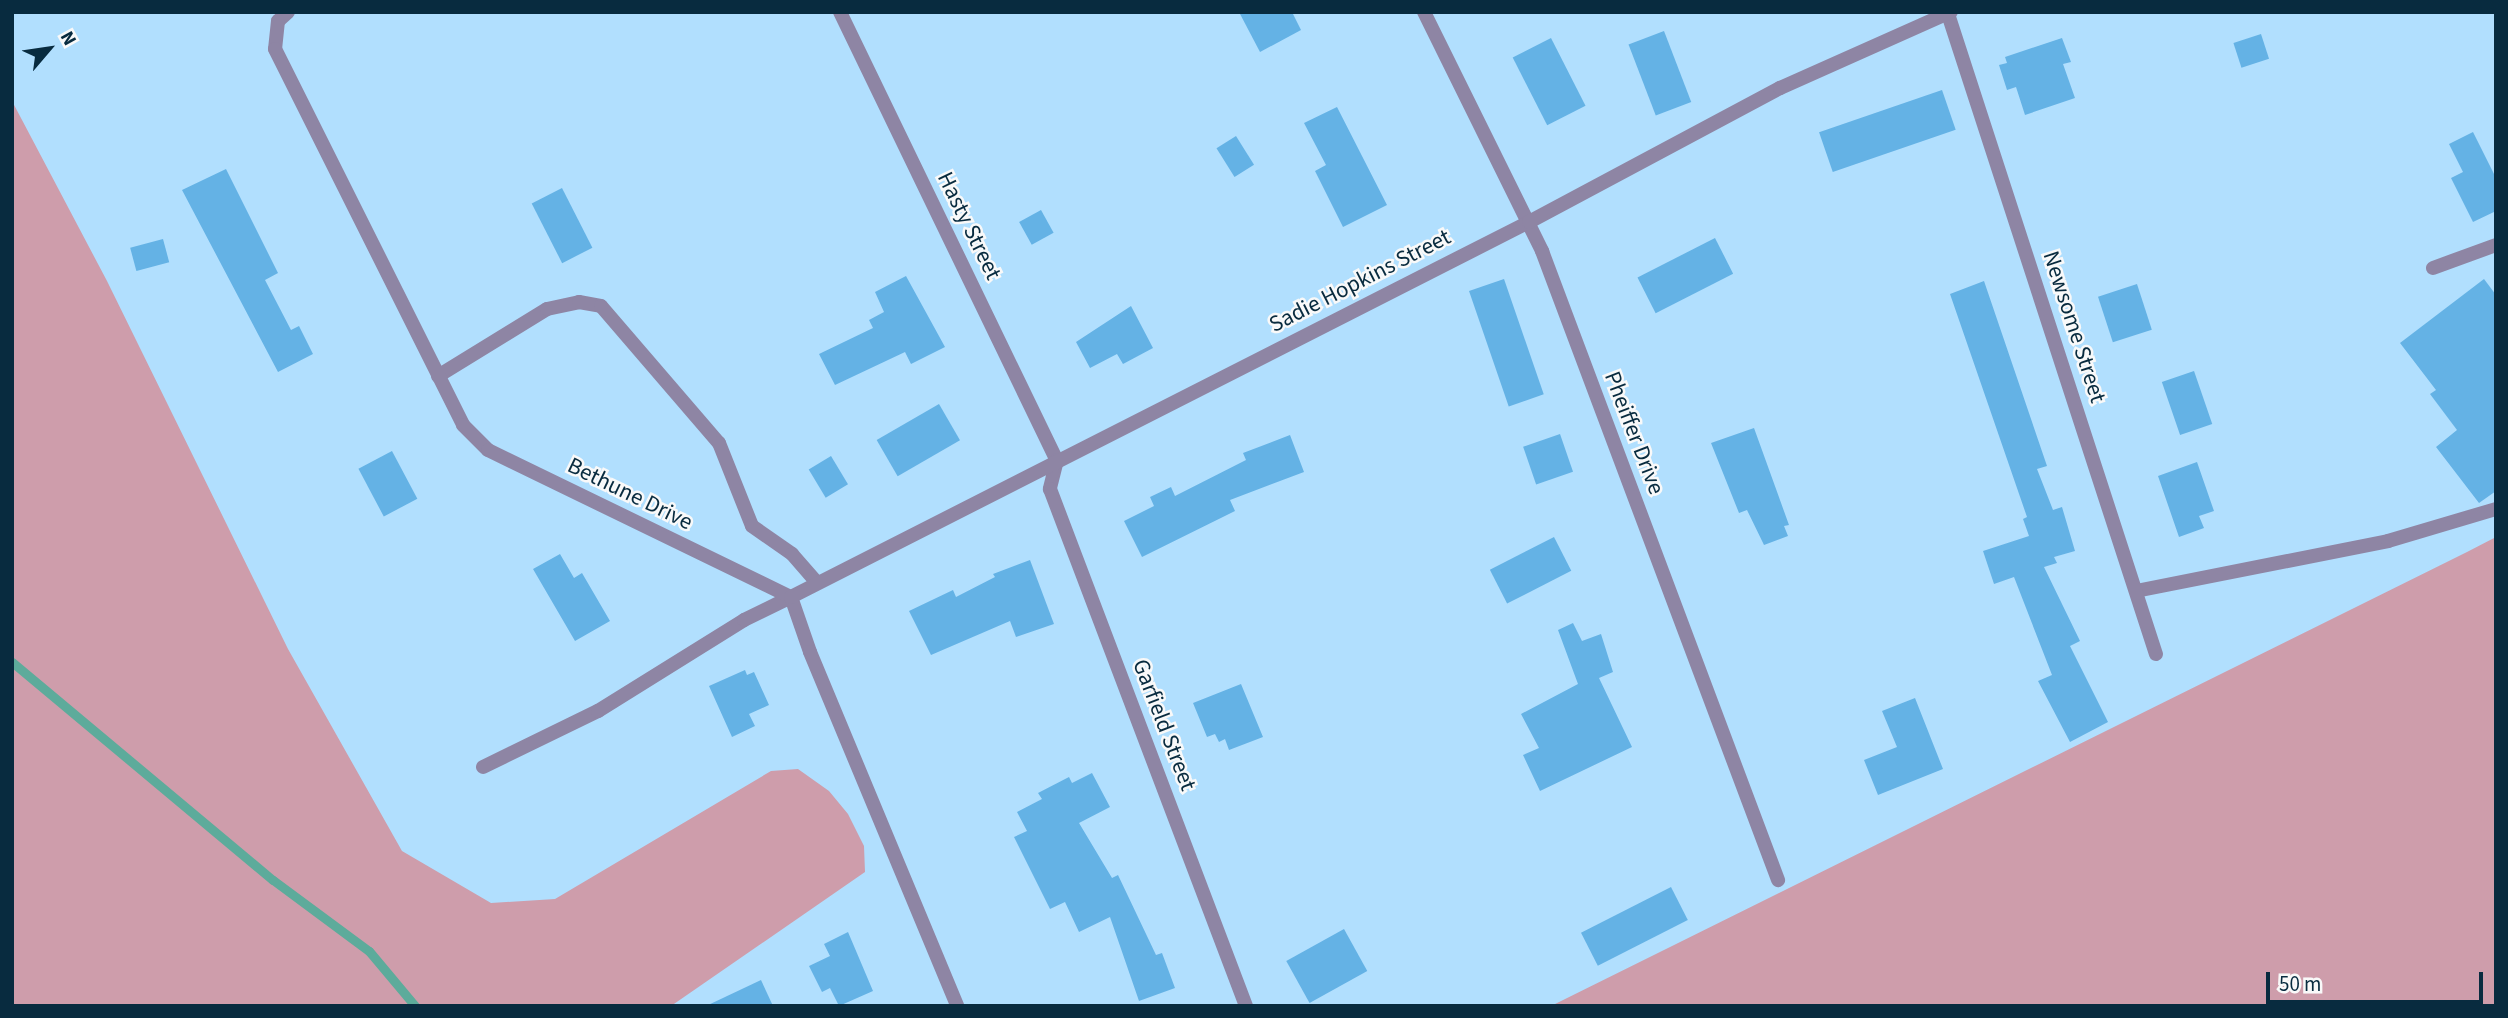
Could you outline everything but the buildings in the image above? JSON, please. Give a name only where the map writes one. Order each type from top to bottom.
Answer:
[{"type":"street","name":"Hasty Street","points":[[840,12],[1057,460]]},
{"type":"street","name":"Pheiffer Drive","points":[[1424,12],[1529,222],[1778,880]]},
{"type":"street","name":"Sadie Hopkins Street","points":[[483,766],[598,711],[744,620],[1529,222],[1780,89],[1950,13]]},
{"type":"street","name":"Newsome Street","points":[[1950,13],[2156,654]]},
{"type":"street","name":"Bethune Drive","points":[[283,17],[275,49],[463,425],[488,450],[791,597]]},
{"type":"street","points":[[2433,268],[2496,245]]},
{"type":"street","points":[[438,376],[547,309],[579,302],[601,306],[719,443],[751,526],[792,554],[817,583]]},
{"type":"street","name":"Garfield Street","points":[[1057,460],[1051,489],[1246,1006]]},
{"type":"street","points":[[2136,592],[2388,541],[2496,509]]},
{"type":"street","points":[[791,597],[810,652],[957,1006]]},
{"type":"shaded area","points":[[12,101],[107,281],[288,649],[402,851],[491,903],[555,899],[771,771],[798,769],[829,791],[848,814],[864,846],[865,872],[671,1006],[12,1006]]},
{"type":"shaded area","points":[[2496,537],[2496,1006],[1551,1006],[2467,552]]},
{"type":"waterway","points":[[12,662],[273,880],[369,951],[415,1006]]}]
